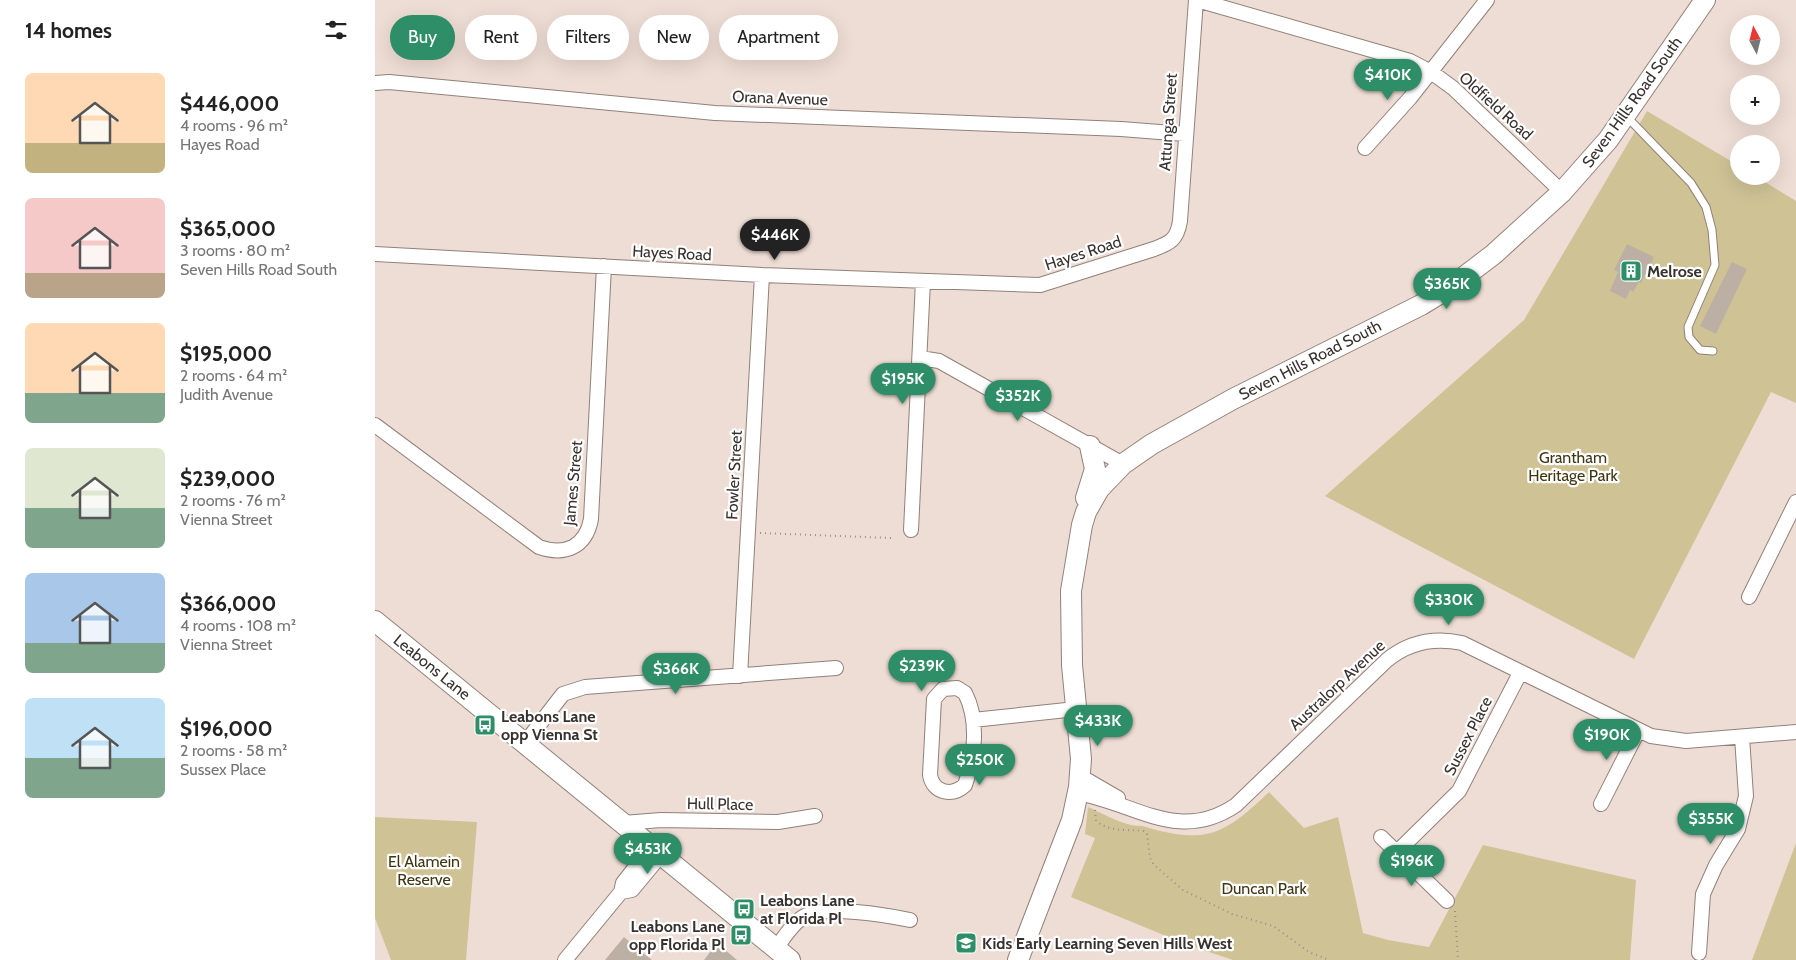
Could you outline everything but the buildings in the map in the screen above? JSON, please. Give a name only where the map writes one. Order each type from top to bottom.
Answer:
[{"type":"street","name":"Oldfield Road","points":[[1196,0],[1410,61],[1431,72],[1453,88],[1562,192]]},
{"type":"street","name":"Attunga Street","points":[[1171,243],[1179,231],[1196,0]]},
{"type":"street","points":[[1365,148],[1431,72],[1487,0]]},
{"type":"street","name":"Seven Hills Road South","points":[[1018,960],[1084,788],[1071,644],[1071,591],[1079,538],[1086,512],[1099,489],[1123,464],[1173,432],[1233,399],[1421,305],[1452,286],[1494,254],[1562,192],[1608,140],[1705,0]]},
{"type":"street","name":"Orana Avenue","points":[[375,83],[389,82],[715,113],[1121,129],[1185,134]]},
{"type":"street","name":"Hayes Road","points":[[375,254],[762,275],[1050,284],[1171,243]]},
{"type":"street","name":"James Street","points":[[375,425],[539,547],[559,551],[578,544],[586,534],[591,519],[604,266]]},
{"type":"street","name":"Fowler Street","points":[[741,676],[762,275]]},
{"type":"street","points":[[911,530],[923,281]]},
{"type":"street","points":[[920,358],[939,361],[1123,464]]},
{"type":"street","name":"Seven Hills Road South","points":[[1086,512],[1085,500],[1095,469],[1090,446]]},
{"type":"street","points":[[1749,596],[1796,502]]},
{"type":"street","name":"Leabons Lane","points":[[375,621],[783,954]]},
{"type":"street","name":"Australorp Avenue","points":[[1084,788],[1147,814],[1185,823],[1206,820],[1222,814],[1236,805],[1387,660],[1410,646],[1439,640],[1461,643],[1638,731],[1680,741],[1796,732]]},
{"type":"street","points":[[525,743],[563,694],[585,687],[837,668]]},
{"type":"street","name":"Sussex Place","points":[[1397,852],[1459,791],[1520,673]]},
{"type":"street","points":[[946,688],[963,691],[968,698],[973,720],[973,748],[965,785],[953,792],[939,790],[934,786],[930,775],[937,693],[946,688]]},
{"type":"street","points":[[973,720],[1076,708]]},
{"type":"street","points":[[1601,804],[1638,731]]},
{"type":"street","points":[[1699,953],[1703,894],[1716,865],[1738,829],[1746,796],[1742,737]]},
{"type":"street","name":"Australorp Avenue","points":[[1084,788],[1147,814]]},
{"type":"street","name":"Hull Place","points":[[623,822],[661,820],[777,822],[815,816]]},
{"type":"street","points":[[1381,837],[1447,901]]},
{"type":"street","points":[[565,960],[621,892],[632,890],[656,851]]},
{"type":"street","points":[[783,954],[799,919],[807,915],[854,912],[910,920]]},
{"type":"lane","points":[[1625,115],[1691,183],[1707,207],[1712,230],[1715,265],[1688,327],[1689,337],[1700,350],[1713,351]]},
{"type":"path","points":[[760,533],[891,538]]},
{"type":"path","points":[[1084,788],[1096,821],[1116,831],[1144,831],[1147,834],[1149,858],[1154,865],[1183,890],[1232,914],[1273,926],[1309,952],[1329,960]]},
{"type":"path","points":[[1447,901],[1453,902],[1455,910],[1458,960]]},
{"type":"green space","name":"Grantham Heritage Park","points":[[1647,111],[1730,161],[1730,185],[1770,185],[1796,201],[1796,403],[1771,392],[1634,659],[1325,496],[1524,320]]},
{"type":"green space","name":"Duncan Park","points":[[1269,792],[1304,828],[1338,817],[1363,933],[1388,940],[1429,947],[1483,845],[1636,880],[1630,960],[1233,960],[1188,945],[1071,897],[1095,838],[1085,834],[1088,807],[1126,824],[1185,835],[1200,835],[1214,832],[1240,818]]},
{"type":"green space","name":"El Alamein Reserve","points":[[375,817],[477,822],[466,960],[391,960],[375,918]]},
{"type":"green space","points":[[1796,843],[1796,960],[1752,960]]},
{"type":"place","name":"Melrose","points":[[1631,271]]},
{"type":"place","name":"Leabons Lane opp Vienna St","points":[[485,725]]},
{"type":"place","name":"Leabons Lane at Florida Pl","points":[[744,909]]},
{"type":"place","name":"Leabons Lane opp Florida Pl","points":[[741,935]]},
{"type":"place","name":"Kids Early Learning Seven Hills West","points":[[966,943]]}]
